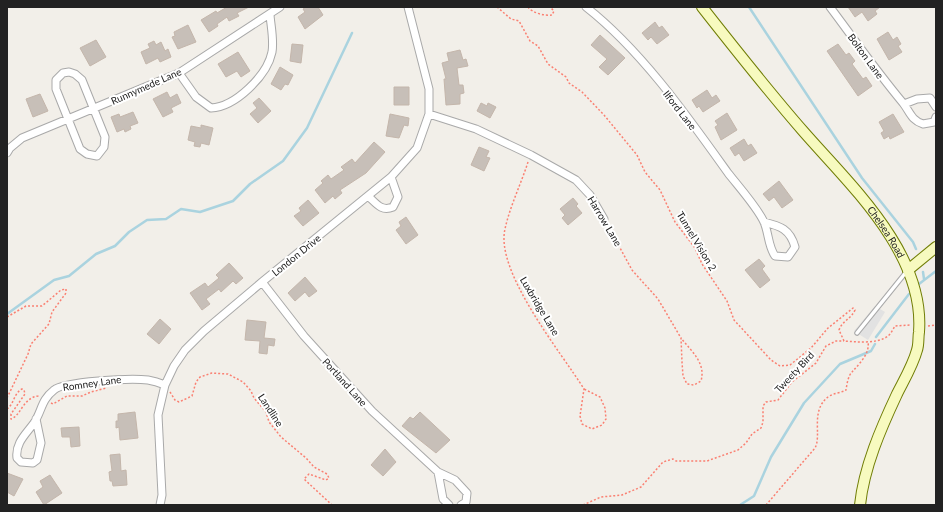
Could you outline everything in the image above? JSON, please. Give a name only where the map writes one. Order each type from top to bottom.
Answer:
[{"type":"street","name":"Runnymede Lane","points":[[7,153],[10,148],[22,138],[179,72],[270,15],[280,7]]},
{"type":"street","name":"London Drive","points":[[160,505],[162,495],[158,415],[174,366],[185,350],[262,282],[392,177],[417,148],[429,114],[429,89],[408,7]]},
{"type":"street","name":"Ilford Lane","points":[[586,7],[606,23],[650,70],[714,153],[764,222],[770,248],[775,256],[788,257],[795,247],[792,237],[784,229],[764,222]]},
{"type":"street","name":"Chelsea Road","points":[[702,7],[803,131],[854,186],[885,228],[908,270],[919,306],[917,350],[892,404],[872,455],[862,487],[860,505]]},
{"type":"street","name":"Bolton Lane","points":[[832,8],[892,91],[904,104],[910,116],[923,124],[934,122],[936,117]]},
{"type":"street","points":[[179,72],[196,97],[211,108],[220,108],[228,104],[252,85],[269,60],[272,46],[270,15]]},
{"type":"street","points":[[63,73],[75,74],[82,80],[94,108],[105,138],[104,147],[97,156],[87,154],[80,149],[68,119],[56,89],[56,80],[63,73]]},
{"type":"street","points":[[904,104],[917,99],[930,98],[936,107]]},
{"type":"street","name":"Harrow Lane","points":[[429,114],[476,128],[531,155],[576,180],[590,194],[604,219]]},
{"type":"street","points":[[368,196],[381,208],[393,207],[398,197],[392,177]]},
{"type":"street","points":[[908,270],[936,247]]},
{"type":"street","name":"Portland Lane","points":[[262,282],[336,372],[372,411],[438,472],[455,480],[463,487],[467,493],[466,502],[461,505]]},
{"type":"street","name":"Romney Lane","points":[[36,419],[41,443],[40,452],[37,460],[33,463],[21,462],[17,458],[18,444],[36,419],[44,400],[55,388],[126,378],[149,380],[167,388]]},
{"type":"street","points":[[438,472],[443,499],[450,505]]},
{"type":"lane","points":[[857,333],[908,270]]},
{"type":"path","name":"Tunnel Vision 2","points":[[497,7],[511,20],[520,21],[530,41],[538,46],[548,64],[566,77],[569,83],[582,92],[625,138],[637,155],[650,180],[660,190],[675,222],[695,248],[702,264],[727,301],[734,320],[771,360],[780,366],[790,365],[806,353],[828,328],[853,308],[855,310],[853,314],[841,324],[839,330],[844,341]]},
{"type":"path","points":[[528,7],[531,11],[547,16],[552,15],[554,11],[550,7]]},
{"type":"path","name":"Luxbridge Lane","points":[[531,155],[504,230],[506,252],[514,277],[530,308],[584,389],[600,396],[605,408],[606,419],[602,425],[592,429],[582,424],[580,416],[584,389]]},
{"type":"path","name":"Harrow Lane","points":[[604,219],[632,270],[658,299],[681,338],[700,361],[703,373],[701,382],[694,385],[687,384],[683,376],[681,338]]},
{"type":"path","points":[[7,317],[26,306],[42,306],[61,290],[66,289],[66,293],[52,312],[49,324],[31,344],[28,354],[7,398]]},
{"type":"path","points":[[844,341],[868,342],[888,336],[895,326],[913,325]]},
{"type":"path","points":[[926,326],[936,325]]},
{"type":"path","name":"Tweety Bird","points":[[584,505],[601,497],[622,496],[641,487],[663,462],[673,459],[676,461],[707,461],[738,450],[746,443],[752,434],[761,428],[763,422],[763,406],[766,402],[778,400],[792,382],[816,363],[826,346],[836,341],[844,341]]},
{"type":"path","points":[[766,505],[815,448],[818,442],[816,419],[822,406],[828,397],[846,390],[851,372],[859,366],[866,354],[869,347],[868,342]]},
{"type":"path","name":"Landline","points":[[167,388],[175,400],[179,402],[192,396],[196,382],[200,377],[212,373],[228,374],[243,382],[266,412],[269,422],[281,437],[314,467],[327,474],[329,478],[326,480],[309,474],[304,479],[332,505]]},
{"type":"path","points":[[47,401],[53,404],[67,396],[82,396],[91,392],[110,388]]},
{"type":"path","points":[[7,409],[17,393],[22,389],[24,390],[25,394],[11,414],[11,419],[17,416],[19,410],[29,400],[38,396],[41,397]]},
{"type":"shaded area","points":[[875,306],[885,312],[868,340],[854,331]]},
{"type":"building","points":[[227,7],[249,7],[237,13],[239,16],[229,21],[227,17],[209,32],[201,20],[216,11],[217,13]]},
{"type":"building","points":[[306,7],[318,7],[323,15],[305,29],[298,17],[305,12],[303,9]]},
{"type":"building","points":[[848,7],[880,7],[875,11],[877,14],[868,21],[862,12],[855,17]]},
{"type":"building","points":[[655,22],[659,28],[662,26],[669,35],[657,44],[651,37],[648,40],[642,33]]},
{"type":"building","points":[[188,25],[196,42],[178,49],[172,37],[175,36],[174,32]]},
{"type":"building","points":[[888,32],[893,40],[897,37],[901,44],[898,46],[902,52],[889,60],[877,39]]},
{"type":"building","points":[[600,35],[625,58],[608,75],[599,67],[607,59],[591,45]]},
{"type":"building","points":[[96,40],[106,57],[90,66],[80,48]]},
{"type":"building","points":[[154,41],[156,45],[161,42],[165,51],[168,49],[171,57],[160,62],[158,58],[146,64],[141,52],[150,48],[148,44]]},
{"type":"building","points":[[292,44],[303,45],[301,63],[290,61]]},
{"type":"building","points":[[838,44],[846,55],[849,53],[855,61],[852,64],[863,79],[866,77],[872,86],[858,96],[827,51]]},
{"type":"building","points":[[460,50],[463,60],[466,59],[468,66],[457,68],[459,85],[463,85],[464,93],[460,94],[460,104],[446,105],[444,79],[446,79],[442,63],[449,61],[447,53]]},
{"type":"building","points":[[238,52],[250,71],[241,77],[237,71],[226,77],[218,64]]},
{"type":"building","points":[[280,67],[293,75],[288,85],[285,84],[281,90],[271,84]]},
{"type":"building","points":[[394,87],[409,87],[409,105],[394,105]]},
{"type":"building","points":[[707,90],[712,98],[716,95],[720,101],[703,112],[699,106],[697,108],[692,100]]},
{"type":"building","points":[[167,92],[170,98],[177,94],[181,103],[171,108],[173,112],[163,117],[153,99]]},
{"type":"building","points":[[40,94],[48,111],[33,117],[26,99]]},
{"type":"building","points":[[259,98],[271,111],[258,123],[250,114],[257,108],[253,103]]},
{"type":"building","points":[[481,103],[487,106],[488,103],[496,107],[490,118],[477,111]]},
{"type":"building","points":[[133,112],[138,123],[130,126],[131,129],[125,132],[124,129],[117,132],[111,117],[119,114],[120,117]]},
{"type":"building","points":[[727,113],[737,130],[721,140],[715,127],[718,125],[715,121]]},
{"type":"building","points":[[390,114],[409,118],[408,126],[404,125],[399,138],[386,136]]},
{"type":"building","points":[[893,114],[904,132],[890,139],[889,136],[884,139],[881,133],[884,131],[879,122]]},
{"type":"building","points":[[201,125],[213,128],[209,145],[201,143],[200,147],[194,146],[195,142],[188,140],[191,126],[201,128]]},
{"type":"building","points":[[744,139],[748,146],[751,144],[757,153],[744,161],[739,153],[735,156],[730,148]]},
{"type":"building","points":[[374,142],[385,152],[366,173],[340,190],[342,193],[335,199],[333,196],[325,203],[315,190],[323,183],[321,181],[328,175],[331,179],[344,170],[341,167],[352,159],[355,163]]},
{"type":"building","points":[[479,147],[489,151],[486,157],[490,158],[484,171],[471,165]]},
{"type":"building","points":[[779,181],[793,200],[782,208],[774,197],[769,201],[763,194]]},
{"type":"building","points":[[573,198],[578,204],[576,206],[582,213],[568,225],[562,218],[565,215],[560,209]]},
{"type":"building","points":[[308,200],[319,213],[303,226],[294,216],[301,211],[299,208]]},
{"type":"building","points":[[406,217],[418,235],[406,244],[396,230],[401,226],[399,222]]},
{"type":"building","points":[[759,259],[765,266],[762,269],[770,280],[760,288],[745,270]]},
{"type":"building","points":[[229,263],[243,278],[236,284],[233,281],[221,292],[219,289],[206,299],[210,304],[202,310],[190,293],[205,283],[208,287],[219,278],[216,275]]},
{"type":"building","points":[[305,277],[317,291],[309,297],[305,292],[295,301],[288,293]]},
{"type":"building","points":[[160,319],[171,329],[159,344],[147,334]]},
{"type":"building","points":[[247,320],[266,322],[264,338],[275,339],[274,346],[268,345],[267,354],[259,353],[260,341],[245,340]]},
{"type":"building","points":[[135,412],[138,438],[120,440],[119,427],[116,428],[118,414]]},
{"type":"building","points":[[420,412],[450,440],[436,453],[402,426],[410,417],[413,419]]},
{"type":"building","points":[[79,427],[80,446],[71,447],[70,437],[62,437],[61,428]]},
{"type":"building","points":[[385,449],[396,462],[383,476],[371,465]]},
{"type":"building","points":[[120,454],[121,471],[126,470],[127,485],[113,486],[112,481],[110,481],[109,472],[112,471],[110,455]]},
{"type":"building","points":[[7,473],[23,479],[14,496],[7,492]]},
{"type":"building","points":[[50,475],[62,493],[44,505],[36,492],[43,487],[40,481]]},
{"type":"waterway","points":[[749,7],[862,178],[913,242],[916,249]]},
{"type":"waterway","points":[[7,314],[54,280],[69,276],[96,254],[115,246],[129,232],[147,220],[166,219],[181,209],[200,212],[233,201],[250,184],[283,161],[307,128],[352,33]]},
{"type":"waterway","points":[[919,284],[936,271]]},
{"type":"waterway","points":[[923,272],[924,279]]},
{"type":"waterway","points":[[876,337],[909,294]]},
{"type":"waterway","points":[[740,505],[754,496],[771,457],[804,403],[840,364],[871,351],[875,344]]}]
